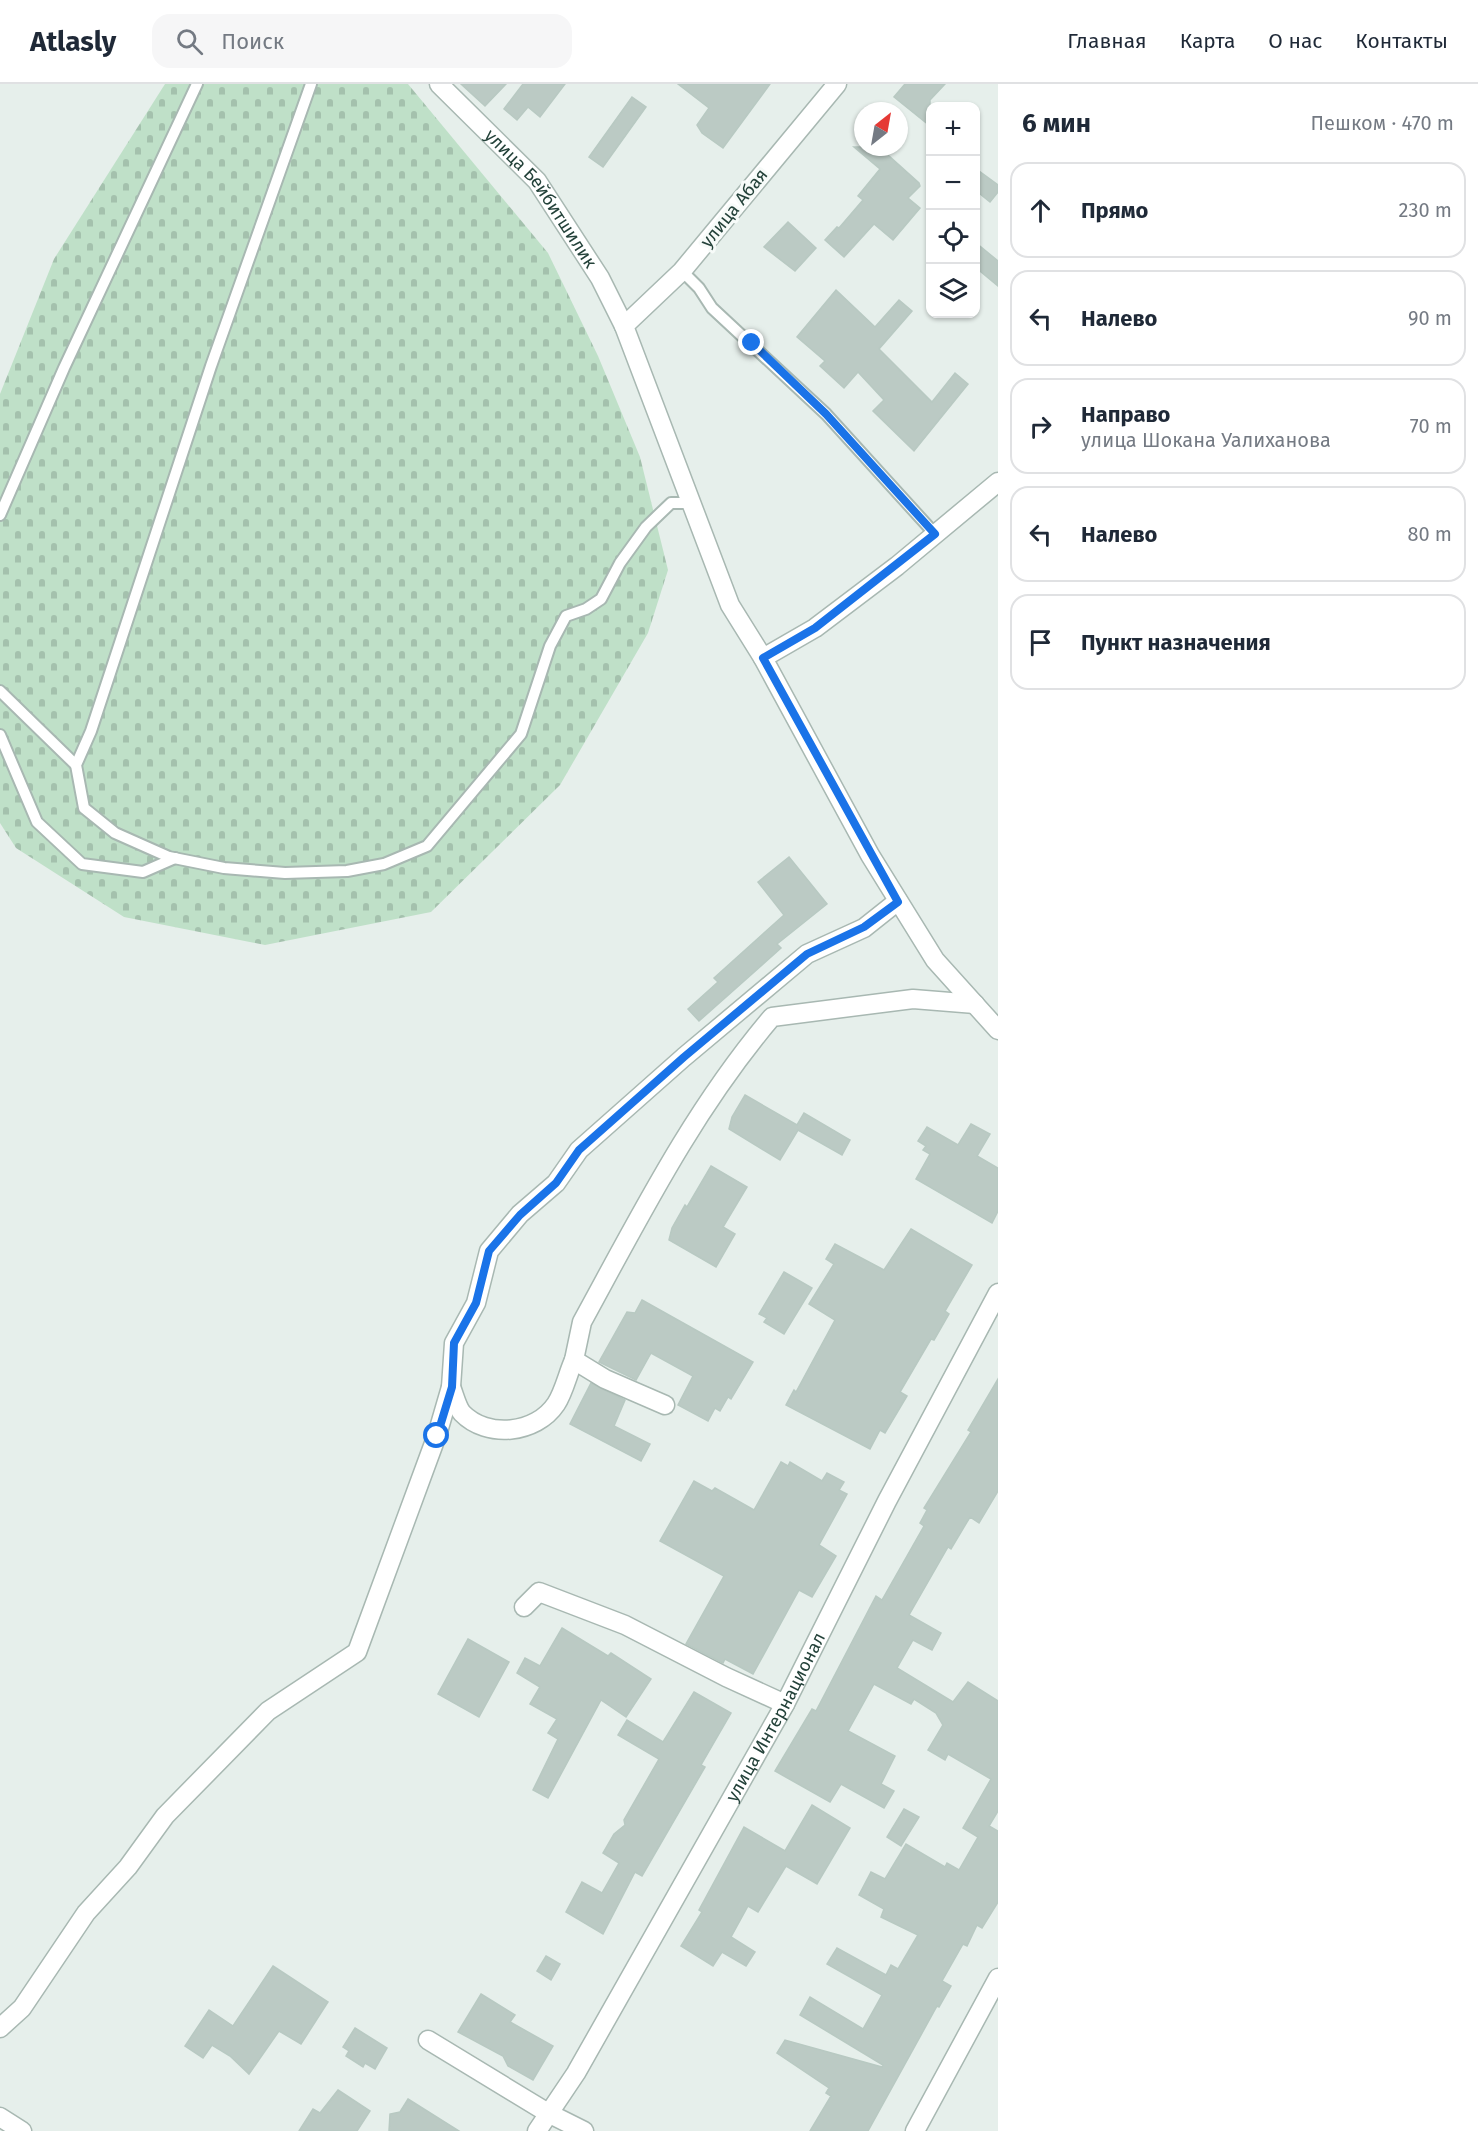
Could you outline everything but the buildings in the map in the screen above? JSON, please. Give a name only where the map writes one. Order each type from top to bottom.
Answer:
[{"type":"street","name":"улица Бейбитшилик","points":[[440,84],[537,181],[600,278],[624,326],[730,605],[763,658],[898,902],[935,960],[998,1030]]},
{"type":"street","name":"улица Абая","points":[[624,326],[682,271],[837,84]]},
{"type":"street","points":[[763,658],[815,628],[998,482]]},
{"type":"street","points":[[0,2028],[22,2007],[86,1913],[128,1868],[165,1816],[268,1711],[357,1652],[437,1436],[452,1387],[454,1343],[476,1303],[489,1251],[520,1215],[556,1183],[579,1150],[684,1057],[807,954],[864,927],[898,902]]},
{"type":"street","points":[[452,1387],[461,1412],[485,1429],[516,1431],[541,1418],[556,1404],[574,1360],[582,1322],[696,1118],[740,1055],[772,1017],[914,999],[975,1004]]},
{"type":"street","name":"улица Интернационал","points":[[537,2131],[576,2073],[785,1704],[887,1501],[998,1293]]},
{"type":"street","points":[[574,1360],[605,1379],[665,1405]]},
{"type":"street","points":[[524,1607],[539,1592],[625,1624],[726,1677],[785,1704]]},
{"type":"street","points":[[915,2131],[998,1978]]},
{"type":"street","points":[[428,2040],[548,2113],[584,2131]]},
{"type":"street","points":[[0,2117],[22,2131]]},
{"type":"lane","points":[[0,515],[64,368],[197,84]]},
{"type":"lane","points":[[311,84],[211,366],[91,731],[76,765],[84,808],[115,832],[175,858],[224,868],[285,873],[347,871],[384,864],[427,846],[521,735],[550,646],[566,616],[602,600],[620,563],[646,527],[670,503],[691,503]]},
{"type":"lane","points":[[682,271],[699,288],[712,308],[826,414],[935,534]]},
{"type":"lane","points":[[0,691],[76,765]]},
{"type":"lane","points":[[0,735],[38,822],[82,864],[143,872],[175,858]]},
{"type":"green space","points":[[165,84],[408,84],[548,253],[598,356],[640,457],[668,570],[648,633],[560,785],[431,912],[265,945],[124,917],[16,848],[0,823],[0,394],[54,259]]},
{"type":"route","points":[[437,1436],[452,1387],[454,1343],[476,1303],[489,1251],[520,1215],[556,1183],[579,1150],[684,1057],[807,954],[864,927],[898,902],[763,658],[815,628],[935,534],[826,414],[752,343]]}]
